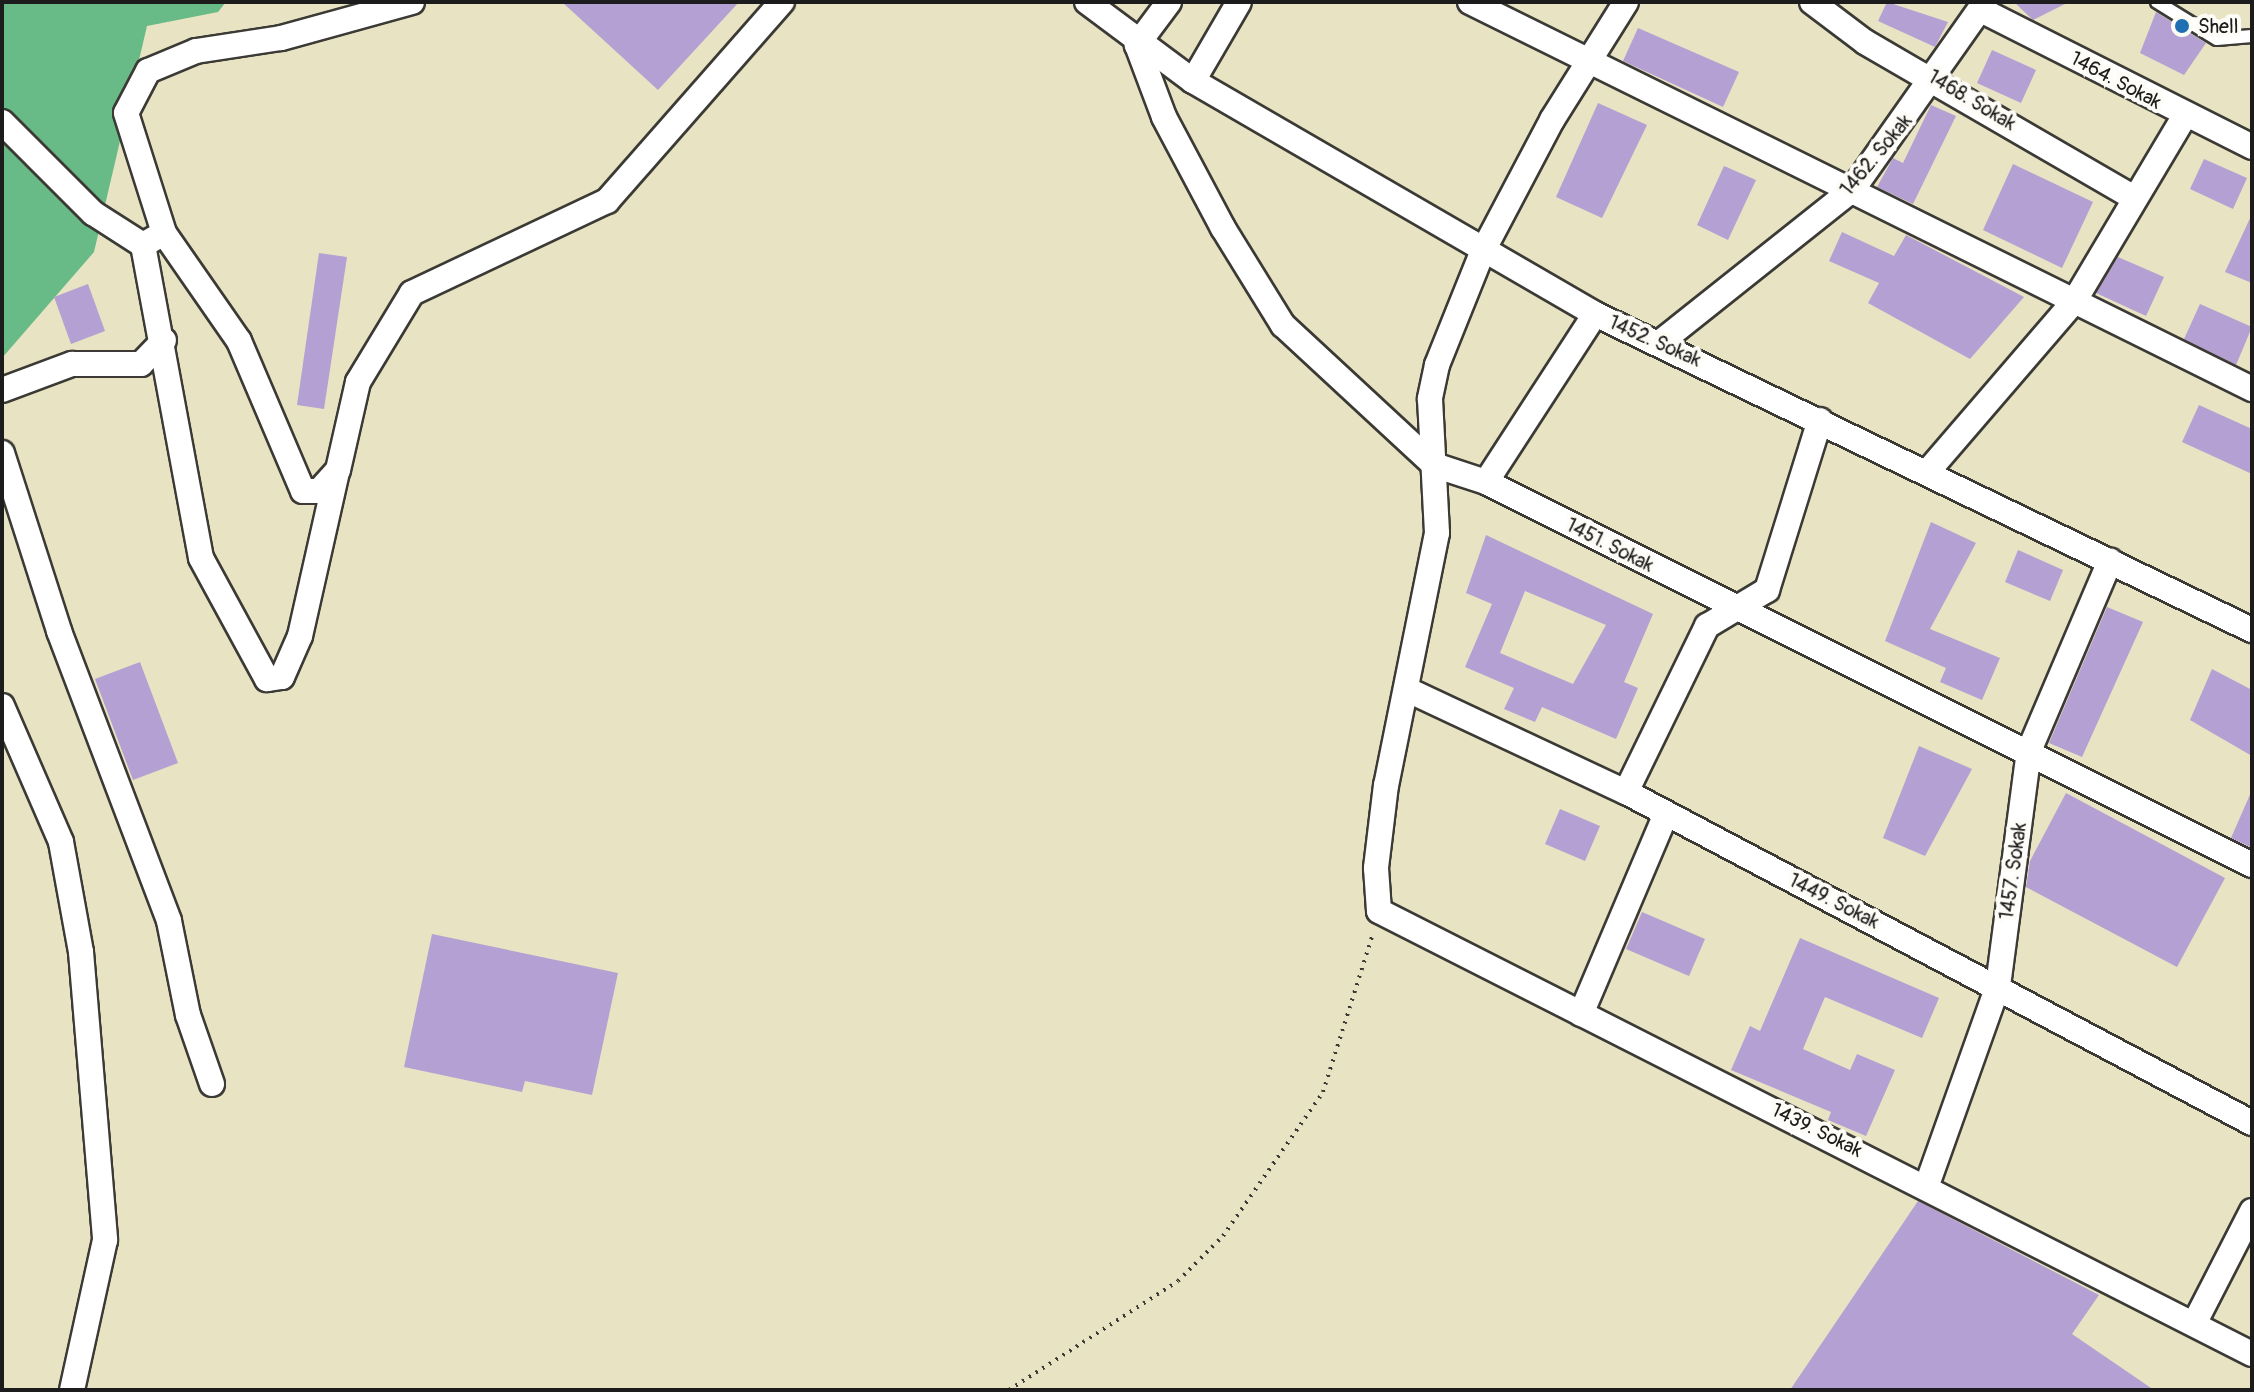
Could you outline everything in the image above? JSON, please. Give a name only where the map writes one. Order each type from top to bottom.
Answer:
[{"type":"street","points":[[412,2],[281,38],[196,51],[148,71],[126,113],[153,239],[164,340],[201,558],[267,679],[282,677],[300,636],[358,382],[412,293],[607,201],[782,2]]},
{"type":"street","name":"1452. Sokak","points":[[1087,2],[1137,45],[1193,81],[1482,253],[1595,314],[1662,341],[2252,630]]},
{"type":"street","points":[[1137,45],[1169,2]]},
{"type":"street","points":[[1193,81],[1239,2]]},
{"type":"street","points":[[1470,2],[1592,58],[2252,389]]},
{"type":"street","points":[[1379,911],[1376,868],[1386,785],[1410,691],[1437,533],[1434,465],[1437,365],[1482,253],[1626,2]]},
{"type":"street","name":"1468. Sokak","points":[[1812,2],[1865,42],[1938,77],[2134,198]]},
{"type":"street","name":"1462. Sokak","points":[[1662,341],[1853,189],[1938,77],[1983,6]]},
{"type":"street","name":"1464. Sokak","points":[[1983,6],[2184,117],[2252,147]]},
{"type":"street","name":"1451. Sokak","points":[[1137,45],[1164,117],[1283,325],[1434,465],[1486,482],[2252,865]]},
{"type":"street","points":[[1929,470],[2075,300],[2184,117]]},
{"type":"street","points":[[2,122],[93,213],[153,239],[239,341],[303,491],[319,491],[338,470]]},
{"type":"street","points":[[1486,482],[1595,314]]},
{"type":"street","points":[[2,390],[72,364],[141,364],[164,340]]},
{"type":"street","points":[[1626,792],[1707,626],[1767,590],[1820,420]]},
{"type":"street","points":[[2,453],[59,631],[169,921],[188,1015],[212,1084]]},
{"type":"street","name":"1457. Sokak","points":[[1927,1185],[1998,986],[2029,751],[2110,561]]},
{"type":"street","name":"1449. Sokak","points":[[1410,691],[1626,792],[2252,1123]]},
{"type":"street","points":[[2,706],[61,842],[81,952],[105,1240],[72,1390]]},
{"type":"street","points":[[1581,1014],[1666,814]]},
{"type":"street","name":"1439. Sokak","points":[[1379,911],[1927,1185],[2252,1354]]},
{"type":"street","points":[[2194,1324],[2252,1211]]},
{"type":"lane","points":[[2157,2],[2217,39],[2252,36]]},
{"type":"path","points":[[1009,1390],[1178,1281],[1223,1236],[1323,1092],[1379,911]]},
{"type":"green space","points":[[2,2],[226,2],[218,12],[147,26],[94,252],[2,358]]},
{"type":"building","points":[[562,2],[739,2],[658,90]]},
{"type":"building","points":[[1887,2],[1948,22],[1935,47],[1878,21]]},
{"type":"building","points":[[2014,2],[2069,2],[2033,20]]},
{"type":"building","points":[[2156,12],[2206,43],[2184,75],[2140,53]]},
{"type":"building","points":[[1638,28],[1739,72],[1723,107],[1623,61]]},
{"type":"building","points":[[1992,50],[2036,70],[2021,103],[1977,83]]},
{"type":"building","points":[[1598,103],[1647,125],[1602,218],[1556,197]]},
{"type":"building","points":[[1931,105],[1956,116],[1913,204],[1877,187],[1893,158],[1903,163]]},
{"type":"building","points":[[2204,159],[2247,178],[2233,209],[2190,189]]},
{"type":"building","points":[[2013,164],[2093,202],[2062,268],[1983,230]]},
{"type":"building","points":[[1724,166],[1756,180],[1728,240],[1697,225]]},
{"type":"building","points":[[2252,214],[2252,283],[2225,272]]},
{"type":"building","points":[[1842,232],[1894,256],[1906,235],[2024,297],[1970,359],[1868,303],[1879,283],[1829,261]]},
{"type":"building","points":[[319,253],[347,257],[324,409],[297,405]]},
{"type":"building","points":[[2118,257],[2164,277],[2146,316],[2096,293]]},
{"type":"building","points":[[88,284],[105,331],[71,344],[54,297]]},
{"type":"building","points":[[2200,304],[2252,327],[2236,365],[2184,339]]},
{"type":"building","points":[[2199,405],[2252,429],[2252,474],[2182,442]]},
{"type":"building","points":[[1931,522],[1976,543],[1930,629],[2000,658],[1982,700],[1940,682],[1946,668],[1885,641]]},
{"type":"building","points":[[1486,535],[1653,614],[1624,682],[1638,688],[1616,739],[1542,707],[1535,722],[1504,709],[1514,688],[1465,667],[1492,604],[1466,593]],"holes":[[[1525,591],[1606,625],[1573,684],[1500,653]]]},
{"type":"building","points":[[2018,550],[2063,570],[2050,601],[2005,582]]},
{"type":"building","points":[[2107,607],[2143,622],[2082,757],[2049,743]]},
{"type":"building","points":[[140,662],[178,763],[133,780],[95,679]]},
{"type":"building","points":[[2212,669],[2252,690],[2252,756],[2190,720]]},
{"type":"building","points":[[1919,746],[1972,769],[1925,856],[1883,838]]},
{"type":"building","points":[[2252,790],[2252,848],[2231,838]]},
{"type":"building","points":[[2066,793],[2225,878],[2177,967],[2026,887],[2030,861]]},
{"type":"building","points":[[1560,809],[1600,826],[1585,861],[1545,844]]},
{"type":"building","points":[[1642,912],[1705,939],[1689,976],[1626,949]]},
{"type":"building","points":[[432,934],[618,973],[592,1095],[525,1081],[522,1092],[404,1067]]},
{"type":"building","points":[[1800,938],[1939,998],[1922,1038],[1825,997],[1803,1049],[1850,1070],[1857,1054],[1895,1070],[1866,1136],[1828,1120],[1831,1112],[1731,1070],[1750,1026],[1760,1031]]},
{"type":"building","points":[[1918,1201],[2099,1295],[2072,1334],[2154,1390],[1790,1390]]},
{"type":"place","name":"Shell","points":[[2182,26]]}]
